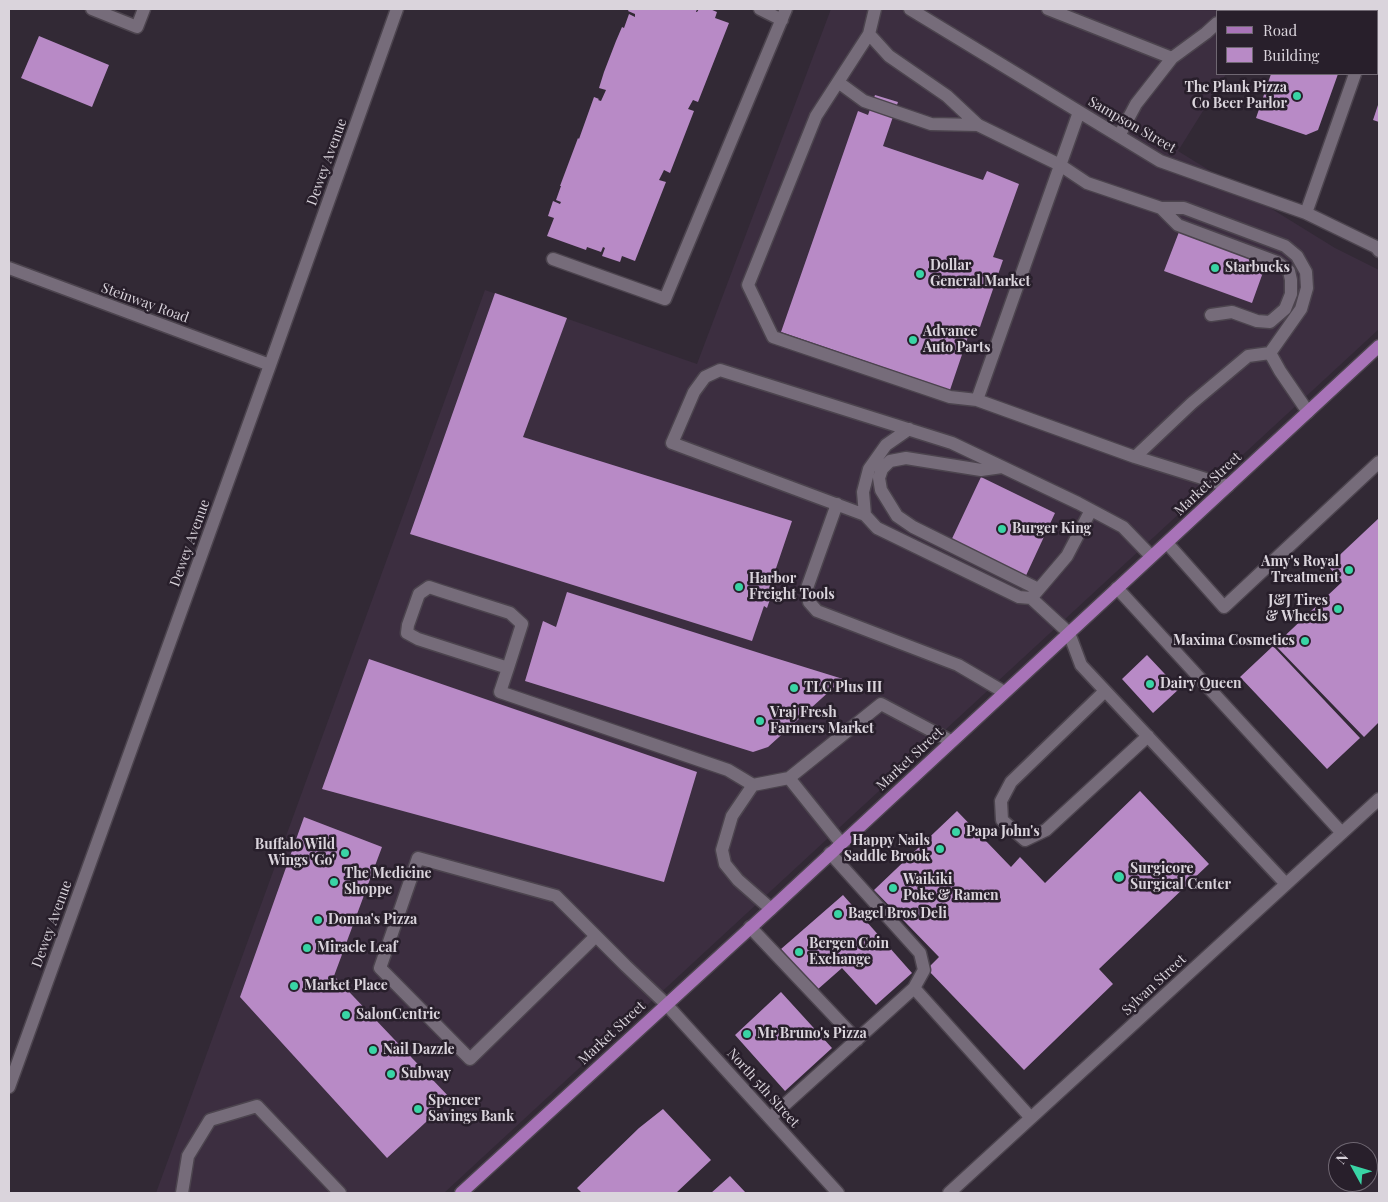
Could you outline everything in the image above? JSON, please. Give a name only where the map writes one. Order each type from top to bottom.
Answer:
[{"type":"main road","name":"Market Street","points":[[461,1193],[1379,346]]},
{"type":"street","points":[[92,9],[137,26],[144,9]]},
{"type":"street","name":"Dewey Avenue","points":[[9,1087],[397,9]]},
{"type":"street","points":[[553,259],[665,299],[784,14],[760,9]]},
{"type":"street","points":[[875,9],[869,34],[816,116],[748,285],[773,337],[950,397],[977,400],[1135,457],[1228,486]]},
{"type":"street","name":"Sampson Street","points":[[910,9],[1160,161],[1306,213],[1376,247],[1379,251]]},
{"type":"street","points":[[1048,9],[1172,58]]},
{"type":"street","points":[[1119,136],[1136,104],[1172,58],[1216,24]]},
{"type":"street","points":[[869,34],[890,56],[947,96],[978,125],[1060,165],[1087,183],[1161,208],[1184,208],[1285,246],[1297,256],[1306,272],[1307,288],[1301,309],[1270,352],[1248,356],[1192,403],[1135,457]]},
{"type":"street","points":[[1306,213],[1356,75]]},
{"type":"street","points":[[838,82],[864,101],[931,124],[978,125]]},
{"type":"street","points":[[977,400],[1079,112]]},
{"type":"street","points":[[1161,208],[1178,225],[1277,262],[1289,271],[1291,294],[1285,309],[1270,322],[1257,321],[1232,312],[1210,315]]},
{"type":"street","name":"Steinway Road","points":[[9,268],[270,365]]},
{"type":"street","points":[[1270,352],[1280,371],[1308,412]]},
{"type":"street","points":[[1091,510],[1067,556],[1034,594],[1019,597],[876,528],[865,515],[672,443],[694,392],[705,377],[720,370],[952,443],[1091,510],[1123,527],[1151,556]]},
{"type":"street","points":[[865,515],[863,492],[869,469],[886,445],[909,429]]},
{"type":"street","points":[[1002,467],[981,470],[906,458],[890,461],[882,469],[879,478],[882,490],[897,516],[913,527],[1034,594],[1068,633],[1080,665],[1286,884]]},
{"type":"street","points":[[1166,543],[1224,606],[1379,462]]},
{"type":"street","points":[[837,504],[807,588],[809,602],[817,611],[958,665],[1004,692]]},
{"type":"street","points":[[508,668],[418,639],[407,633],[419,594],[429,588],[510,613],[522,624],[508,668],[500,692],[728,770],[753,785],[789,778],[881,704],[951,741]]},
{"type":"street","points":[[1117,588],[1342,833]]},
{"type":"street","points":[[1105,691],[1011,782],[1001,801],[1002,820],[1025,840],[1046,830],[1148,736]]},
{"type":"street","points":[[789,778],[841,843]]},
{"type":"street","points":[[753,785],[732,816],[722,850],[725,864],[734,875],[771,909]]},
{"type":"street","name":"Sylvan Street","points":[[950,1193],[1379,800]]},
{"type":"street","points":[[770,1118],[914,988],[924,970],[920,953],[830,853]]},
{"type":"street","name":"North 5th Street","points":[[596,936],[470,1059],[380,968],[418,858],[556,896],[666,1004],[838,1193]]},
{"type":"street","points":[[750,927],[857,1040]]},
{"type":"street","points":[[914,988],[1031,1118]]},
{"type":"street","points":[[182,1193],[188,1156],[210,1120],[257,1106],[340,1193]]},
{"type":"shaded area","points":[[831,9],[1267,9],[1216,10],[1216,75],[1225,75],[1178,151],[1335,248],[1379,270],[1379,329],[444,1193],[156,1193],[485,290],[697,364]]},
{"type":"building","points":[[629,9],[697,9],[697,12],[699,9],[710,9],[717,12],[715,18],[729,23],[698,102],[693,100],[688,109],[694,111],[670,173],[664,170],[659,180],[666,182],[635,261],[622,256],[620,262],[602,256],[605,248],[603,247],[601,252],[587,247],[586,250],[547,236],[554,218],[548,216],[553,201],[560,204],[561,202],[556,200],[560,186],[594,97],[601,101],[606,90],[599,88],[616,41],[622,27],[624,28],[629,14],[635,17],[635,14],[628,11]]},
{"type":"building","points":[[39,36],[109,65],[92,107],[21,78]]},
{"type":"building","name":"The Plank Pizza Co Beer Parlor","points":[[1271,75],[1338,75],[1318,130],[1306,135],[1256,118]]},
{"type":"building","points":[[875,95],[898,102],[883,146],[983,180],[987,171],[1019,184],[993,257],[1003,260],[980,327],[972,325],[950,390],[781,332],[858,111],[868,115]]},
{"type":"building","points":[[1379,102],[1379,122],[1373,120]]},
{"type":"building","name":"Starbucks","points":[[1179,232],[1266,264],[1252,303],[1164,271]]},
{"type":"building","points":[[495,293],[567,318],[523,437],[792,521],[770,586],[774,588],[767,608],[764,606],[752,641],[410,534]]},
{"type":"building","name":"Burger King","points":[[981,477],[1055,513],[1023,582],[949,545]]},
{"type":"building","points":[[1379,518],[1379,722],[1364,737],[1275,645],[1342,582],[1328,566]]},
{"type":"building","points":[[567,592],[843,679],[768,747],[753,752],[525,681],[543,621],[556,627]]},
{"type":"building","points":[[1273,646],[1360,738],[1327,769],[1240,677]]},
{"type":"building","name":"Dairy Queen","points":[[1147,655],[1179,689],[1153,713],[1122,679]]},
{"type":"building","points":[[369,659],[697,772],[664,882],[322,789]]},
{"type":"building","points":[[1140,791],[1209,864],[1099,969],[1113,984],[1024,1070],[927,969],[939,957],[874,890],[957,811],[1011,867],[1020,857],[1045,883]]},
{"type":"building","name":"Market Place","points":[[304,817],[382,847],[334,976],[451,1099],[387,1158],[240,997]]},
{"type":"building","points":[[843,895],[912,973],[876,1005],[842,968],[817,990],[781,949]]},
{"type":"building","points":[[781,992],[832,1048],[785,1091],[735,1035]]},
{"type":"building","points":[[663,1109],[711,1160],[676,1193],[582,1193],[577,1188],[639,1128]]},
{"type":"building","points":[[730,1176],[746,1193],[711,1193]]},
{"type":"place","name":"The Plank Pizza Co Beer Parlor","points":[[1297,96]]},
{"type":"place","name":"Starbucks","points":[[1215,268]]},
{"type":"place","name":"Dollar General Market","points":[[920,274]]},
{"type":"place","name":"Advance Auto Parts","points":[[913,340]]},
{"type":"place","name":"Burger King","points":[[1002,529]]},
{"type":"place","name":"Amy's Royal Treatment","points":[[1349,570]]},
{"type":"place","name":"Harbor Freight Tools","points":[[739,587]]},
{"type":"place","name":"J&J Tires & Wheels","points":[[1338,609]]},
{"type":"place","name":"Maxima Cosmetics","points":[[1305,641]]},
{"type":"place","name":"Dairy Queen","points":[[1150,684]]},
{"type":"place","name":"TLC Plus III","points":[[794,688]]},
{"type":"place","name":"Vraj Fresh Farmers Market","points":[[760,721]]},
{"type":"place","name":"Papa John's","points":[[956,832]]},
{"type":"place","name":"Happy Nails Saddle Brook","points":[[940,849]]},
{"type":"place","name":"Buffalo Wild Wings 'Go'","points":[[345,853]]},
{"type":"place","name":"Surgicore Surgical Center","points":[[1119,877]]},
{"type":"place","name":"The Medicine Shoppe","points":[[334,882]]},
{"type":"place","name":"Waikiki Poke & Ramen","points":[[893,888]]},
{"type":"place","name":"Bagel Bros Deli","points":[[838,914]]},
{"type":"place","name":"Donna's Pizza","points":[[318,920]]},
{"type":"place","name":"Miracle Leaf","points":[[307,948]]},
{"type":"place","name":"Bergen Coin Exchange","points":[[799,952]]},
{"type":"place","name":"Market Place","points":[[294,986]]},
{"type":"place","name":"SalonCentric","points":[[346,1015]]},
{"type":"place","name":"Mr Bruno's Pizza","points":[[747,1034]]},
{"type":"place","name":"Nail Dazzle","points":[[373,1050]]},
{"type":"place","name":"Subway","points":[[391,1074]]},
{"type":"place","name":"Spencer Savings Bank","points":[[418,1109]]}]
